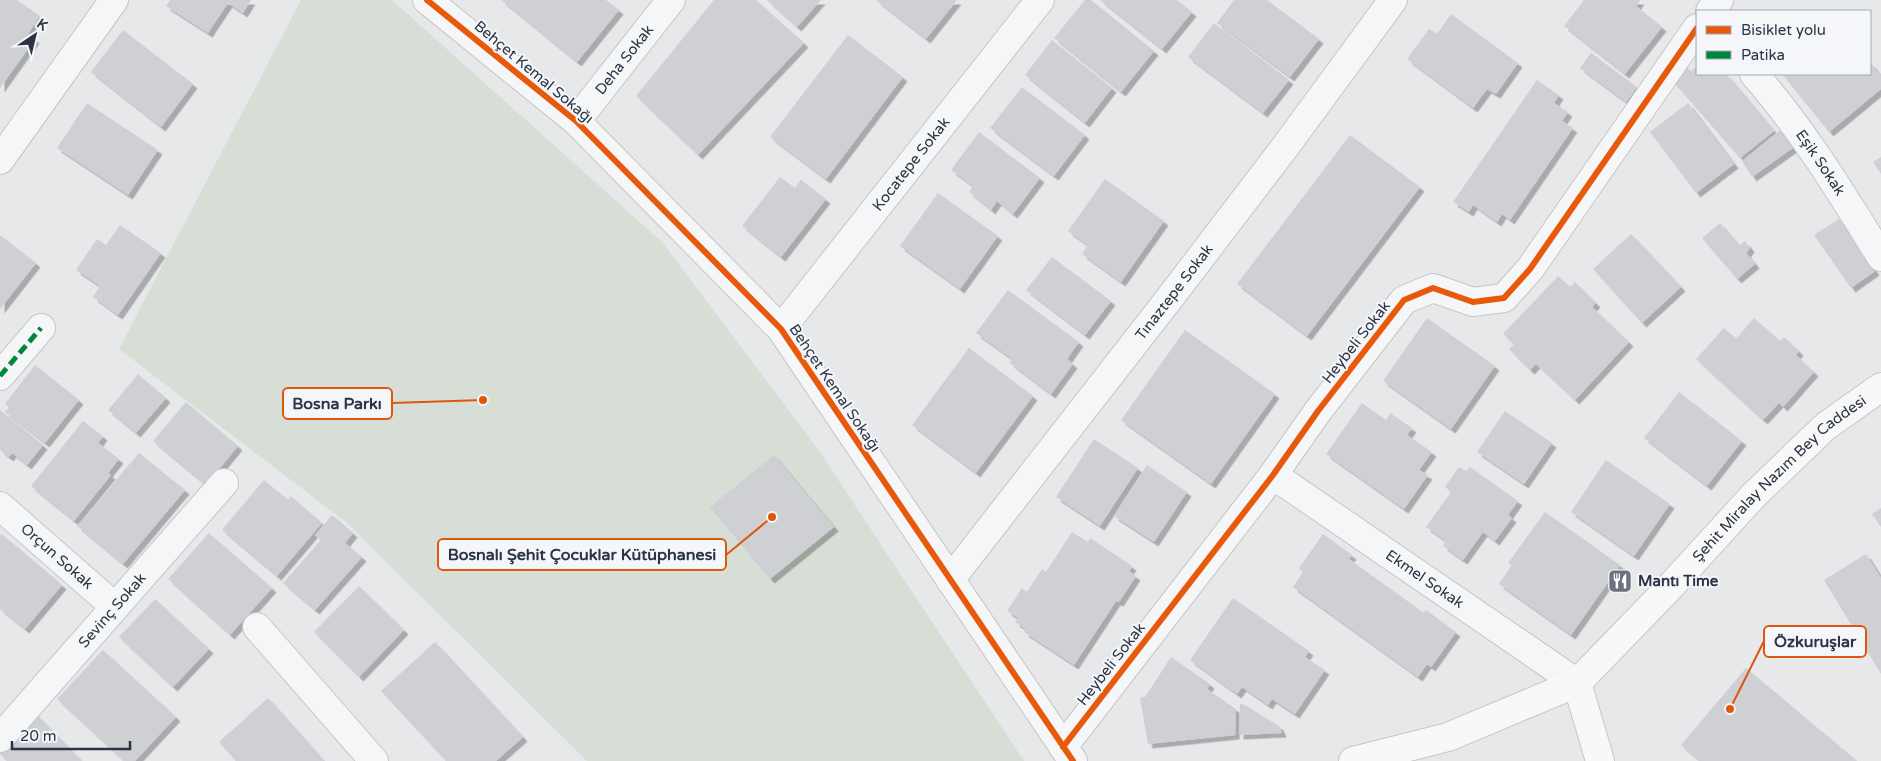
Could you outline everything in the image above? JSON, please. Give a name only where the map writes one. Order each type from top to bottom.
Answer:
[{"type":"street","points":[[0,160],[114,0]]},
{"type":"street","name":"Behçet Kemal Sokağı","points":[[427,0],[576,121],[782,329],[1068,754]]},
{"type":"street","name":"Deha Sokak","points":[[576,121],[671,0]]},
{"type":"street","name":"Tınaztepe Sokak","points":[[950,580],[1169,299],[1291,139],[1393,0]]},
{"type":"street","name":"Kocatepe Sokak","points":[[782,329],[1029,4]]},
{"type":"street","name":"Heybeli Sokak","points":[[1068,754],[1318,411],[1404,300],[1433,288],[1473,302],[1504,298],[1530,269],[1696,29]]},
{"type":"street","name":"Eşik Sokak","points":[[1755,75],[1768,89],[1838,187],[1881,257]]},
{"type":"street","points":[[0,376],[41,328]]},
{"type":"street","name":"Şehit Miralay Nazım Bey Caddesi","points":[[1353,761],[1448,737],[1577,683],[1671,586],[1754,495],[1826,426],[1881,387]]},
{"type":"street","name":"Ekmel Sokak","points":[[1273,475],[1577,683]]},
{"type":"street","name":"Sevinç Sokak","points":[[0,738],[224,483]]},
{"type":"street","name":"Orçun Sokak","points":[[0,506],[115,607]]},
{"type":"street","points":[[257,627],[374,761]]},
{"type":"street","points":[[1577,683],[1600,761]]},
{"type":"shaded area","points":[[301,0],[392,0],[662,242],[819,451],[1024,761],[587,761],[346,522],[119,349]]},
{"type":"building","points":[[0,0],[17,0],[40,16],[28,34],[35,39],[0,88]]},
{"type":"building","points":[[170,0],[251,0],[243,13],[228,3],[208,33],[166,6]]},
{"type":"building","points":[[501,0],[606,0],[619,10],[577,62]]},
{"type":"building","points":[[714,0],[756,0],[804,43],[698,155],[636,96]]},
{"type":"building","points":[[767,0],[821,0],[797,27]]},
{"type":"building","points":[[876,0],[957,0],[926,39]]},
{"type":"building","points":[[1085,0],[1091,0],[1154,51],[1121,92],[1054,38]]},
{"type":"building","points":[[1100,0],[1177,0],[1192,12],[1162,49]]},
{"type":"building","points":[[1234,0],[1267,0],[1319,39],[1290,77],[1217,23]]},
{"type":"building","points":[[1584,0],[1640,0],[1636,6],[1662,27],[1625,74],[1564,26]]},
{"type":"building","points":[[1451,14],[1518,63],[1496,94],[1487,89],[1473,108],[1407,59],[1429,29],[1437,34]]},
{"type":"building","points":[[1214,23],[1289,80],[1263,113],[1188,57]]},
{"type":"building","points":[[123,30],[193,84],[161,127],[91,72]]},
{"type":"building","points":[[848,35],[903,77],[826,179],[770,137]]},
{"type":"building","points":[[1052,40],[1112,88],[1085,123],[1025,75]]},
{"type":"building","points":[[1591,53],[1637,87],[1626,102],[1580,68]]},
{"type":"building","points":[[1871,63],[1881,76],[1881,89],[1829,132],[1783,75],[1871,75]]},
{"type":"building","points":[[1685,66],[1691,71],[1696,68],[1696,75],[1727,75],[1774,131],[1740,158],[1670,78]]},
{"type":"building","points":[[1537,80],[1559,95],[1554,103],[1568,112],[1562,121],[1573,128],[1510,220],[1502,214],[1497,222],[1473,205],[1469,212],[1453,202]]},
{"type":"building","points":[[1022,87],[1085,135],[1054,176],[990,128]]},
{"type":"building","points":[[87,103],[158,150],[128,195],[57,148]]},
{"type":"building","points":[[1688,103],[1734,164],[1696,193],[1650,132]]},
{"type":"building","points":[[1784,127],[1794,147],[1752,177],[1742,161]]},
{"type":"building","points":[[979,132],[1040,178],[1013,214],[997,201],[991,210],[969,192],[973,186],[951,170]]},
{"type":"building","points":[[1350,135],[1420,187],[1307,336],[1237,284]]},
{"type":"building","points":[[1881,157],[1881,174],[1873,162]]},
{"type":"building","points":[[780,177],[795,188],[801,180],[826,199],[781,257],[742,226]]},
{"type":"building","points":[[1105,179],[1164,221],[1121,282],[1082,254],[1088,245],[1068,231]]},
{"type":"building","points":[[938,193],[998,236],[960,289],[900,246]]},
{"type":"building","points":[[1839,219],[1875,271],[1851,288],[1814,235]]},
{"type":"building","points":[[1720,223],[1739,246],[1745,241],[1750,248],[1746,253],[1755,264],[1737,279],[1702,238]]},
{"type":"building","points":[[120,225],[161,253],[118,315],[93,297],[100,286],[76,270],[97,239],[106,245]]},
{"type":"building","points":[[1631,234],[1681,287],[1642,323],[1593,269]]},
{"type":"building","points":[[0,235],[36,263],[0,309]]},
{"type":"building","points":[[1052,257],[1111,301],[1085,335],[1026,290]]},
{"type":"building","points":[[1558,276],[1570,287],[1575,282],[1596,303],[1592,307],[1629,342],[1575,400],[1536,364],[1530,370],[1509,349],[1514,344],[1503,334]]},
{"type":"building","points":[[1008,290],[1079,342],[1067,359],[1073,364],[1051,394],[1010,363],[1012,359],[976,333]]},
{"type":"building","points":[[1427,318],[1495,366],[1451,429],[1383,381]]},
{"type":"building","points":[[1754,318],[1780,341],[1784,337],[1799,351],[1796,355],[1814,372],[1783,407],[1779,403],[1763,420],[1696,359],[1724,328],[1736,339]]},
{"type":"building","points":[[1185,330],[1275,394],[1211,484],[1121,420]]},
{"type":"building","points":[[969,348],[1033,396],[976,473],[912,425]]},
{"type":"building","points":[[35,365],[79,400],[45,443],[5,412],[9,407],[5,404]]},
{"type":"building","points":[[138,374],[166,398],[136,433],[108,410]]},
{"type":"building","points":[[1679,392],[1742,441],[1707,486],[1644,438]]},
{"type":"building","points":[[186,402],[238,446],[206,485],[153,441]]},
{"type":"building","points":[[1362,403],[1386,420],[1390,413],[1412,428],[1407,435],[1432,452],[1419,470],[1428,475],[1404,509],[1326,454]]},
{"type":"building","points":[[0,410],[43,445],[27,465],[12,453],[9,457],[0,450]]},
{"type":"building","points":[[1505,411],[1552,443],[1524,484],[1477,452]]},
{"type":"building","points":[[83,421],[103,436],[98,443],[119,459],[108,473],[111,475],[74,521],[31,486]]},
{"type":"building","points":[[1094,439],[1138,468],[1100,526],[1056,497]]},
{"type":"building","points":[[139,453],[185,490],[123,564],[77,526]]},
{"type":"building","points":[[774,455],[834,527],[770,579],[710,507]]},
{"type":"building","points":[[1606,460],[1670,504],[1634,556],[1571,512]]},
{"type":"building","points":[[1147,465],[1187,492],[1154,542],[1114,516]]},
{"type":"building","points":[[1459,467],[1466,471],[1470,467],[1518,501],[1508,515],[1512,518],[1495,541],[1483,532],[1463,560],[1443,546],[1446,541],[1426,527],[1451,492],[1445,487]]},
{"type":"building","points":[[264,480],[288,500],[291,496],[322,523],[277,576],[222,530]]},
{"type":"building","points":[[1881,508],[1881,527],[1872,514]]},
{"type":"building","points":[[1545,512],[1620,565],[1571,635],[1499,584],[1512,565],[1508,563]]},
{"type":"building","points":[[332,515],[353,533],[345,543],[362,557],[315,610],[283,583],[321,540],[315,535]]},
{"type":"building","points":[[1072,532],[1088,542],[1090,538],[1132,566],[1129,571],[1136,576],[1119,602],[1116,601],[1074,665],[1024,632],[1026,629],[1015,622],[1018,618],[1007,611],[1022,588],[1027,592],[1042,569],[1046,572]]},
{"type":"building","points":[[209,533],[272,588],[230,635],[168,579]]},
{"type":"building","points":[[2,534],[62,585],[25,629],[0,609],[0,536]]},
{"type":"building","points":[[1323,534],[1352,555],[1349,559],[1424,613],[1426,610],[1456,632],[1431,667],[1427,664],[1418,677],[1293,587],[1303,572],[1299,568]]},
{"type":"building","points":[[1866,554],[1881,578],[1881,674],[1824,580]]},
{"type":"building","points":[[359,586],[404,630],[359,677],[314,632]]},
{"type":"building","points":[[1233,598],[1309,651],[1305,657],[1325,670],[1295,714],[1272,699],[1268,705],[1242,687],[1237,694],[1190,660]]},
{"type":"building","points":[[155,599],[209,649],[173,687],[119,637]]},
{"type":"building","points":[[435,642],[523,737],[496,761],[446,761],[381,691]]},
{"type":"building","points":[[103,650],[176,717],[135,761],[124,761],[57,699]]},
{"type":"building","points":[[1171,657],[1210,684],[1207,689],[1236,709],[1235,735],[1148,744],[1140,698],[1145,697]]},
{"type":"building","points":[[1746,668],[1857,761],[1700,761],[1681,745]]},
{"type":"building","points":[[268,698],[324,761],[236,761],[219,742]]},
{"type":"building","points":[[1240,704],[1245,705],[1279,726],[1282,733],[1239,735]]},
{"type":"building","points":[[33,711],[82,761],[7,761],[0,754],[0,744]]},
{"type":"marked path","points":[[0,376],[41,328]]},
{"type":"cycle path","points":[[427,0],[576,121],[781,329],[1073,761]]},
{"type":"cycle path","points":[[1063,747],[1273,475],[1318,411],[1404,300],[1433,288],[1473,302],[1504,298],[1530,269],[1696,29]]},
{"type":"place","name":"Bosna Parkı","points":[[483,400]]},
{"type":"place","name":"Bosnalı Şehit Çocuklar Kütüphanesi","points":[[772,517]]},
{"type":"place","name":"Mantı Time","points":[[1620,581]]},
{"type":"place","name":"Özkuruşlar","points":[[1730,709]]}]
